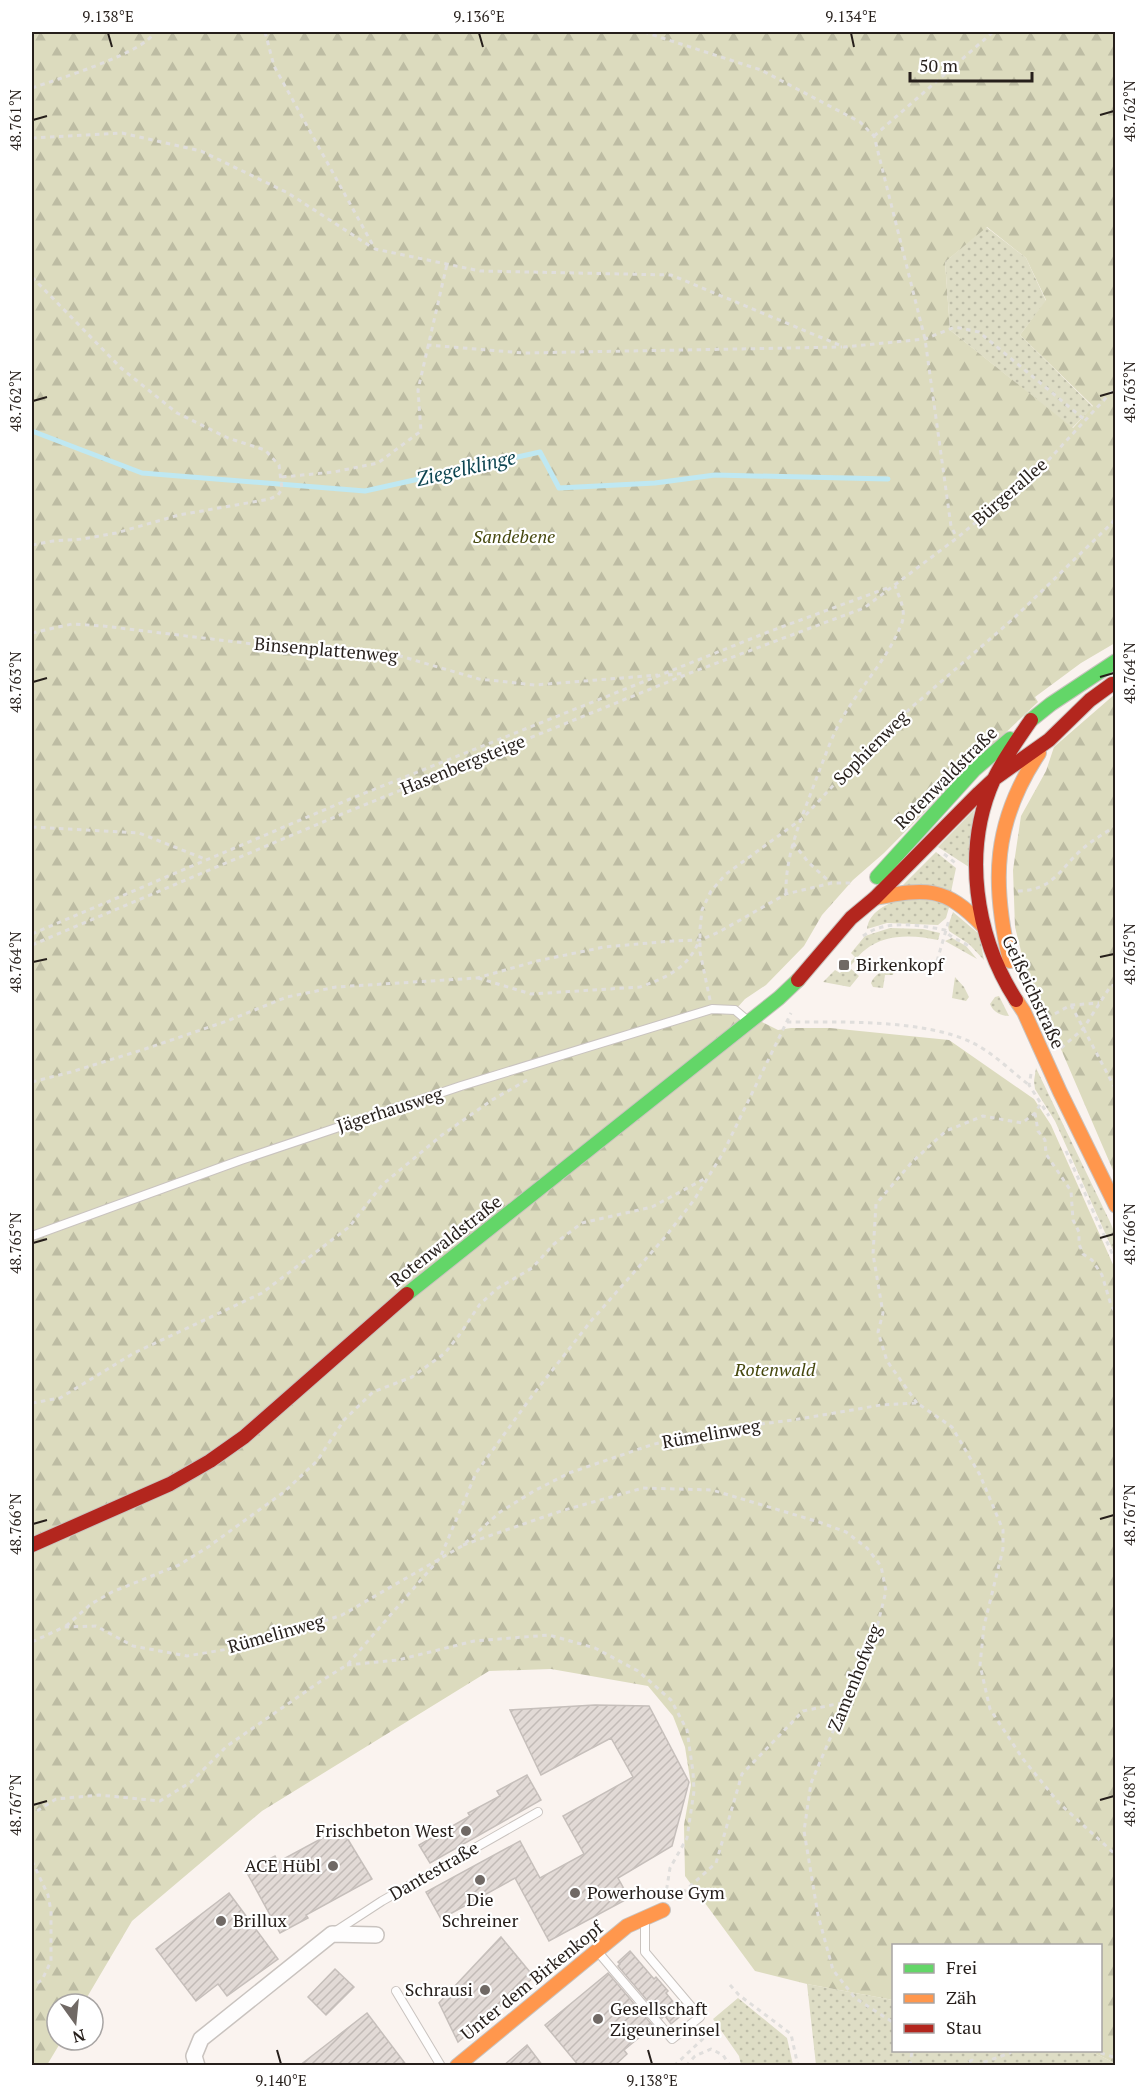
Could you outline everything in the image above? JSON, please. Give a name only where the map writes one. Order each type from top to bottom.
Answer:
[{"type":"main road","name":"Rotenwaldstraße","points":[[851,918],[867,888],[974,770],[1051,704],[1116,661]]},
{"type":"main road","name":"Rotenwaldstraße","points":[[1024,1012],[999,918],[998,864],[1004,830],[1014,797],[1034,759],[1049,740],[1090,700],[1116,682]]},
{"type":"main road","name":"Geißeichstraße","points":[[1032,720],[1016,741],[994,779],[982,815],[976,856],[976,892],[983,926],[1001,975],[1024,1012],[1116,1206]]},
{"type":"main road","name":"Rotenwaldstraße","points":[[32,1545],[170,1484],[210,1461],[244,1437],[385,1311],[750,1023],[792,987],[851,918],[875,898],[994,779],[1049,740]]},
{"type":"main road","points":[[875,898],[915,890],[929,891],[958,903],[983,926]]},
{"type":"main road","name":"Unter dem Birkenkopf","points":[[460,2065],[627,1926],[663,1910]]},
{"type":"street","points":[[332,1934],[376,1935]]},
{"type":"street","name":"Dantestraße","points":[[197,2066],[194,2056],[201,2039],[332,1934]]},
{"type":"lane","name":"Jägerhausweg","points":[[32,1236],[241,1160],[461,1086],[712,1009],[735,1010],[750,1023]]},
{"type":"lane","name":"Dantestraße","points":[[332,1934],[382,1901],[538,1812]]},
{"type":"lane","points":[[597,1951],[672,2039],[700,2018],[645,1952],[645,1918]]},
{"type":"lane","points":[[396,1991],[441,2066]]},
{"type":"path","points":[[32,88],[125,54],[153,37],[154,32]]},
{"type":"path","points":[[265,32],[274,66],[375,249]]},
{"type":"path","points":[[644,32],[761,70],[860,122],[874,136],[925,339],[951,526],[957,538]]},
{"type":"path","points":[[874,136],[993,32]]},
{"type":"path","points":[[32,138],[122,133],[201,151],[288,193],[375,249],[480,271],[671,275],[844,347]]},
{"type":"path","points":[[282,477],[334,472],[378,463],[421,431],[418,390],[447,264]]},
{"type":"path","points":[[32,277],[121,368],[146,389],[177,413],[228,438],[265,450],[279,465],[282,477],[282,489],[278,495],[270,499],[179,515],[83,539],[32,545]]},
{"type":"path","points":[[427,345],[524,353],[844,347],[925,339],[955,327],[979,332],[1085,420]]},
{"type":"path","name":"Bürgerallee","points":[[895,586],[1043,466],[1116,387]]},
{"type":"path","name":"Sophienweg","points":[[712,1009],[700,952],[702,910],[711,891],[726,874],[802,818],[881,734],[1013,619],[1116,517]]},
{"type":"path","points":[[32,934],[361,795],[768,632],[895,586],[904,608],[902,624],[843,716],[828,747],[793,843],[786,874],[786,894]]},
{"type":"path","name":"Hasenbergsteige","points":[[32,945],[342,814],[690,673],[864,608],[895,586]]},
{"type":"path","name":"Binsenplattenweg","points":[[32,633],[72,624],[270,646],[400,656],[479,679],[535,685],[690,673]]},
{"type":"path","points":[[1027,891],[1053,882],[1082,850],[1116,826]]},
{"type":"path","points":[[32,827],[139,833],[207,860]]},
{"type":"path","points":[[793,843],[809,863],[832,883]]},
{"type":"path","points":[[939,851],[962,869]]},
{"type":"path","points":[[32,1082],[146,1049],[287,997],[336,987],[477,978],[537,961],[604,947],[700,940],[719,932],[786,894],[832,883],[854,883]]},
{"type":"path","points":[[937,961],[950,915]]},
{"type":"path","points":[[862,937],[879,928],[892,925],[924,926],[945,930],[947,934],[974,951]]},
{"type":"path","points":[[477,978],[531,994],[640,987],[656,982],[676,970],[693,956],[700,940]]},
{"type":"path","points":[[1066,1045],[1083,1029],[1110,987],[1116,984]]},
{"type":"path","points":[[1043,1020],[1071,1005],[1099,1003]]},
{"type":"path","points":[[1071,1005],[1116,1090]]},
{"type":"path","points":[[32,1817],[32,1814],[56,1799],[99,1796],[160,1801],[191,1782],[227,1746],[347,1665],[440,1558],[476,1473],[532,1396],[694,1200],[723,1153],[790,1014],[800,1006]]},
{"type":"path","points":[[787,1022],[865,1023],[947,1033],[975,1044],[1029,1085]]},
{"type":"path","points":[[32,1403],[60,1398],[134,1353],[262,1293],[349,1227],[382,1185],[433,1143],[492,1100],[529,1078]]},
{"type":"path","points":[[1041,1103],[1035,1113],[1022,1124],[983,1116],[946,1131],[912,1162],[876,1204],[873,1254],[883,1313],[878,1332],[887,1361],[917,1403],[952,1427],[980,1475],[1003,1530],[1003,1549],[984,1626],[980,1665],[990,1709],[1023,1759],[1059,1803],[1116,1855]]},
{"type":"path","points":[[1035,1113],[1046,1154],[1071,1191],[1073,1220],[1079,1232],[1078,1244],[1083,1254],[1092,1260],[1102,1275],[1111,1305],[1116,1313]]},
{"type":"path","points":[[64,1627],[91,1604],[112,1592],[179,1565],[207,1548],[284,1492],[317,1461],[344,1420],[374,1392],[412,1377],[445,1353],[480,1304],[498,1288],[532,1268],[554,1244],[582,1222],[652,1207],[708,1177]]},
{"type":"path","name":"Rümelinweg","points":[[32,1642],[64,1627],[96,1626],[133,1646],[187,1656],[252,1645],[342,1615],[462,1546],[500,1512],[569,1473],[651,1445],[705,1431],[794,1420],[881,1405],[917,1403]]},
{"type":"path","name":"Zamenhofweg","points":[[462,1546],[561,1511],[643,1488],[712,1490],[846,1532],[867,1548],[881,1566],[886,1591],[876,1630],[811,1783],[804,1831],[818,1915],[832,1970],[855,1998],[892,2022]]},
{"type":"path","points":[[347,1665],[398,1660],[474,1641],[549,1635],[595,1648],[638,1671],[671,1700],[687,1730],[693,1772],[694,1791],[687,1838],[670,1868],[663,1910]]},
{"type":"path","points":[[663,1910],[716,1863],[742,1774],[803,1711],[846,1702]]},
{"type":"path","points":[[32,1861],[48,1895],[51,1911],[51,1961],[42,1980],[32,1986]]},
{"type":"path","points":[[730,1985],[739,1995],[791,2034],[798,2066]]},
{"type":"path","points":[[674,2066],[708,2034]]},
{"type":"path","points":[[686,2066],[695,2056],[711,2049],[723,2055],[730,2066]]},
{"type":"path","points":[[961,2066],[972,2060],[976,2065],[1010,2052]]},
{"type":"path","points":[[1098,2052],[1116,2058]]},
{"type":"green space","points":[[32,32],[1115,32],[1115,643],[1081,663],[1035,697],[1038,702],[965,771],[884,853],[853,880],[822,915],[804,946],[766,985],[745,999],[736,1009],[778,1030],[830,1028],[949,1040],[1034,1099],[1051,1125],[1115,1269],[1115,2063],[1092,2052],[1102,2052],[1102,1944],[892,1944],[892,2000],[807,1984],[755,1971],[685,1876],[684,1825],[691,1785],[685,1747],[673,1716],[648,1686],[551,1669],[489,1671],[262,1811],[132,1921],[90,1992],[45,1992],[45,2052],[55,2052],[47,2065],[32,2066]],"holes":[[[987,227],[1026,258],[1046,300],[1020,335],[1093,406],[1073,428],[950,330],[945,262]]]},
{"type":"green space","points":[[986,227],[1026,258],[1046,301],[1020,335],[1093,407],[1072,428],[950,330],[945,262]]},
{"type":"green space","points":[[1115,694],[1115,1175],[1024,963],[1015,927],[1013,870],[1021,816],[1046,771],[1054,747]]},
{"type":"green space","points":[[974,810],[969,867],[938,847]]},
{"type":"green space","points":[[936,852],[956,868],[951,892],[901,887]]},
{"type":"green space","points":[[910,897],[950,904],[946,918],[938,925],[887,923],[867,929],[872,916],[877,911]]},
{"type":"green space","points":[[953,912],[979,934],[984,960],[969,944],[949,931],[948,926]]},
{"type":"green space","points":[[890,928],[923,929],[940,933],[938,940],[910,936],[891,938],[873,944],[849,967],[859,976],[850,987],[823,982],[835,970],[840,973],[855,957],[851,953],[865,936]]},
{"type":"green space","points":[[952,938],[966,946],[977,959],[945,941]]},
{"type":"green space","points":[[895,966],[893,975],[885,975],[883,988],[873,987],[871,983],[875,977]]},
{"type":"green space","points":[[955,977],[969,997],[966,1001],[952,998]]},
{"type":"green space","points":[[999,996],[1009,1016],[998,1013],[991,1007],[990,1004],[995,997]]},
{"type":"green space","points":[[1036,1068],[1111,1224],[1115,1234],[1115,1255],[1055,1121],[1035,1089]]},
{"type":"green space","points":[[807,1984],[892,2000],[892,2052],[1092,2052],[1115,2063],[1115,2065],[816,2065]]},
{"type":"green space","points":[[738,1998],[787,2038],[793,2065],[741,2065],[739,2056],[713,2019]]},
{"type":"building","points":[[595,1705],[649,1706],[689,1782],[672,1846],[618,1878],[629,1898],[549,1941],[515,1878],[441,1919],[426,1892],[520,1841],[540,1878],[584,1854],[563,1816],[633,1777],[611,1738],[541,1775],[510,1710]]},
{"type":"building","name":"Frischbeton West","points":[[527,1775],[541,1800],[430,1863],[419,1845],[470,1816],[468,1813],[500,1796],[497,1791]]},
{"type":"building","points":[[341,1828],[372,1879],[306,1915],[308,1918],[280,1933],[246,1871],[275,1856],[278,1862]]},
{"type":"building","name":"Brillux","points":[[229,1893],[278,1959],[227,1996],[218,1984],[196,2001],[156,1949]]},
{"type":"building","name":"Schrausi","points":[[501,1937],[534,1977],[458,2042],[439,2003]]},
{"type":"building","points":[[630,1951],[654,1979],[656,1977],[668,1991],[666,1993],[683,2014],[671,2024],[665,2016],[662,2018],[618,1966],[620,1964],[618,1962]]},
{"type":"building","points":[[335,1969],[354,1987],[326,2015],[308,1997]]},
{"type":"building","name":"Gesellschaft Zigeunerinsel","points":[[608,1973],[653,2026],[624,2050],[627,2054],[614,2066],[579,2066],[545,2025]]},
{"type":"building","points":[[367,2013],[407,2066],[299,2066],[335,2038]]},
{"type":"building","points":[[527,2045],[543,2066],[503,2066]]},
{"type":"waterway","name":"Ziegelklinge","points":[[32,431],[142,473],[365,491],[540,452],[559,488],[655,483],[715,475],[888,479]]},
{"type":"traffic: fast","points":[[1031,720],[1116,661]]},
{"type":"traffic: fast","points":[[877,877],[974,770],[1010,739]]},
{"type":"traffic: fast","points":[[407,1294],[779,998],[798,980]]},
{"type":"traffic: slow","points":[[1010,961],[1000,905],[1000,853],[1012,804],[1039,753]]},
{"type":"traffic: slow","points":[[875,898],[908,893],[934,893],[957,903],[983,926]]},
{"type":"traffic: slow","points":[[1016,1000],[1024,1012],[1116,1206]]},
{"type":"traffic: slow","points":[[457,2066],[627,1926],[663,1910]]},
{"type":"traffic: jam","points":[[1049,740],[1090,700],[1112,684]]},
{"type":"traffic: jam","points":[[1016,1000],[1002,975],[983,921],[976,863],[978,834],[984,806],[994,779],[1031,720]]},
{"type":"traffic: jam","points":[[798,980],[851,918],[875,898],[979,793],[994,779],[1049,740]]},
{"type":"traffic: jam","points":[[32,1545],[170,1484],[210,1461],[244,1437],[407,1294]]},
{"type":"place","name":"Birkenkopf","points":[[844,965]]},
{"type":"place","name":"Frischbeton West","points":[[466,1831]]},
{"type":"place","name":"ACE Hübl","points":[[333,1866]]},
{"type":"place","name":"Die Schreiner","points":[[480,1880]]},
{"type":"place","name":"Powerhouse Gym","points":[[575,1893]]},
{"type":"place","name":"Brillux","points":[[221,1921]]},
{"type":"place","name":"Schrausi","points":[[485,1990]]},
{"type":"place","name":"Gesellschaft Zigeunerinsel","points":[[598,2019]]},
{"type":"park label","name":"Sandebene","points":[[514,537]]},
{"type":"park label","name":"Rotenwald","points":[[775,1370]]}]
